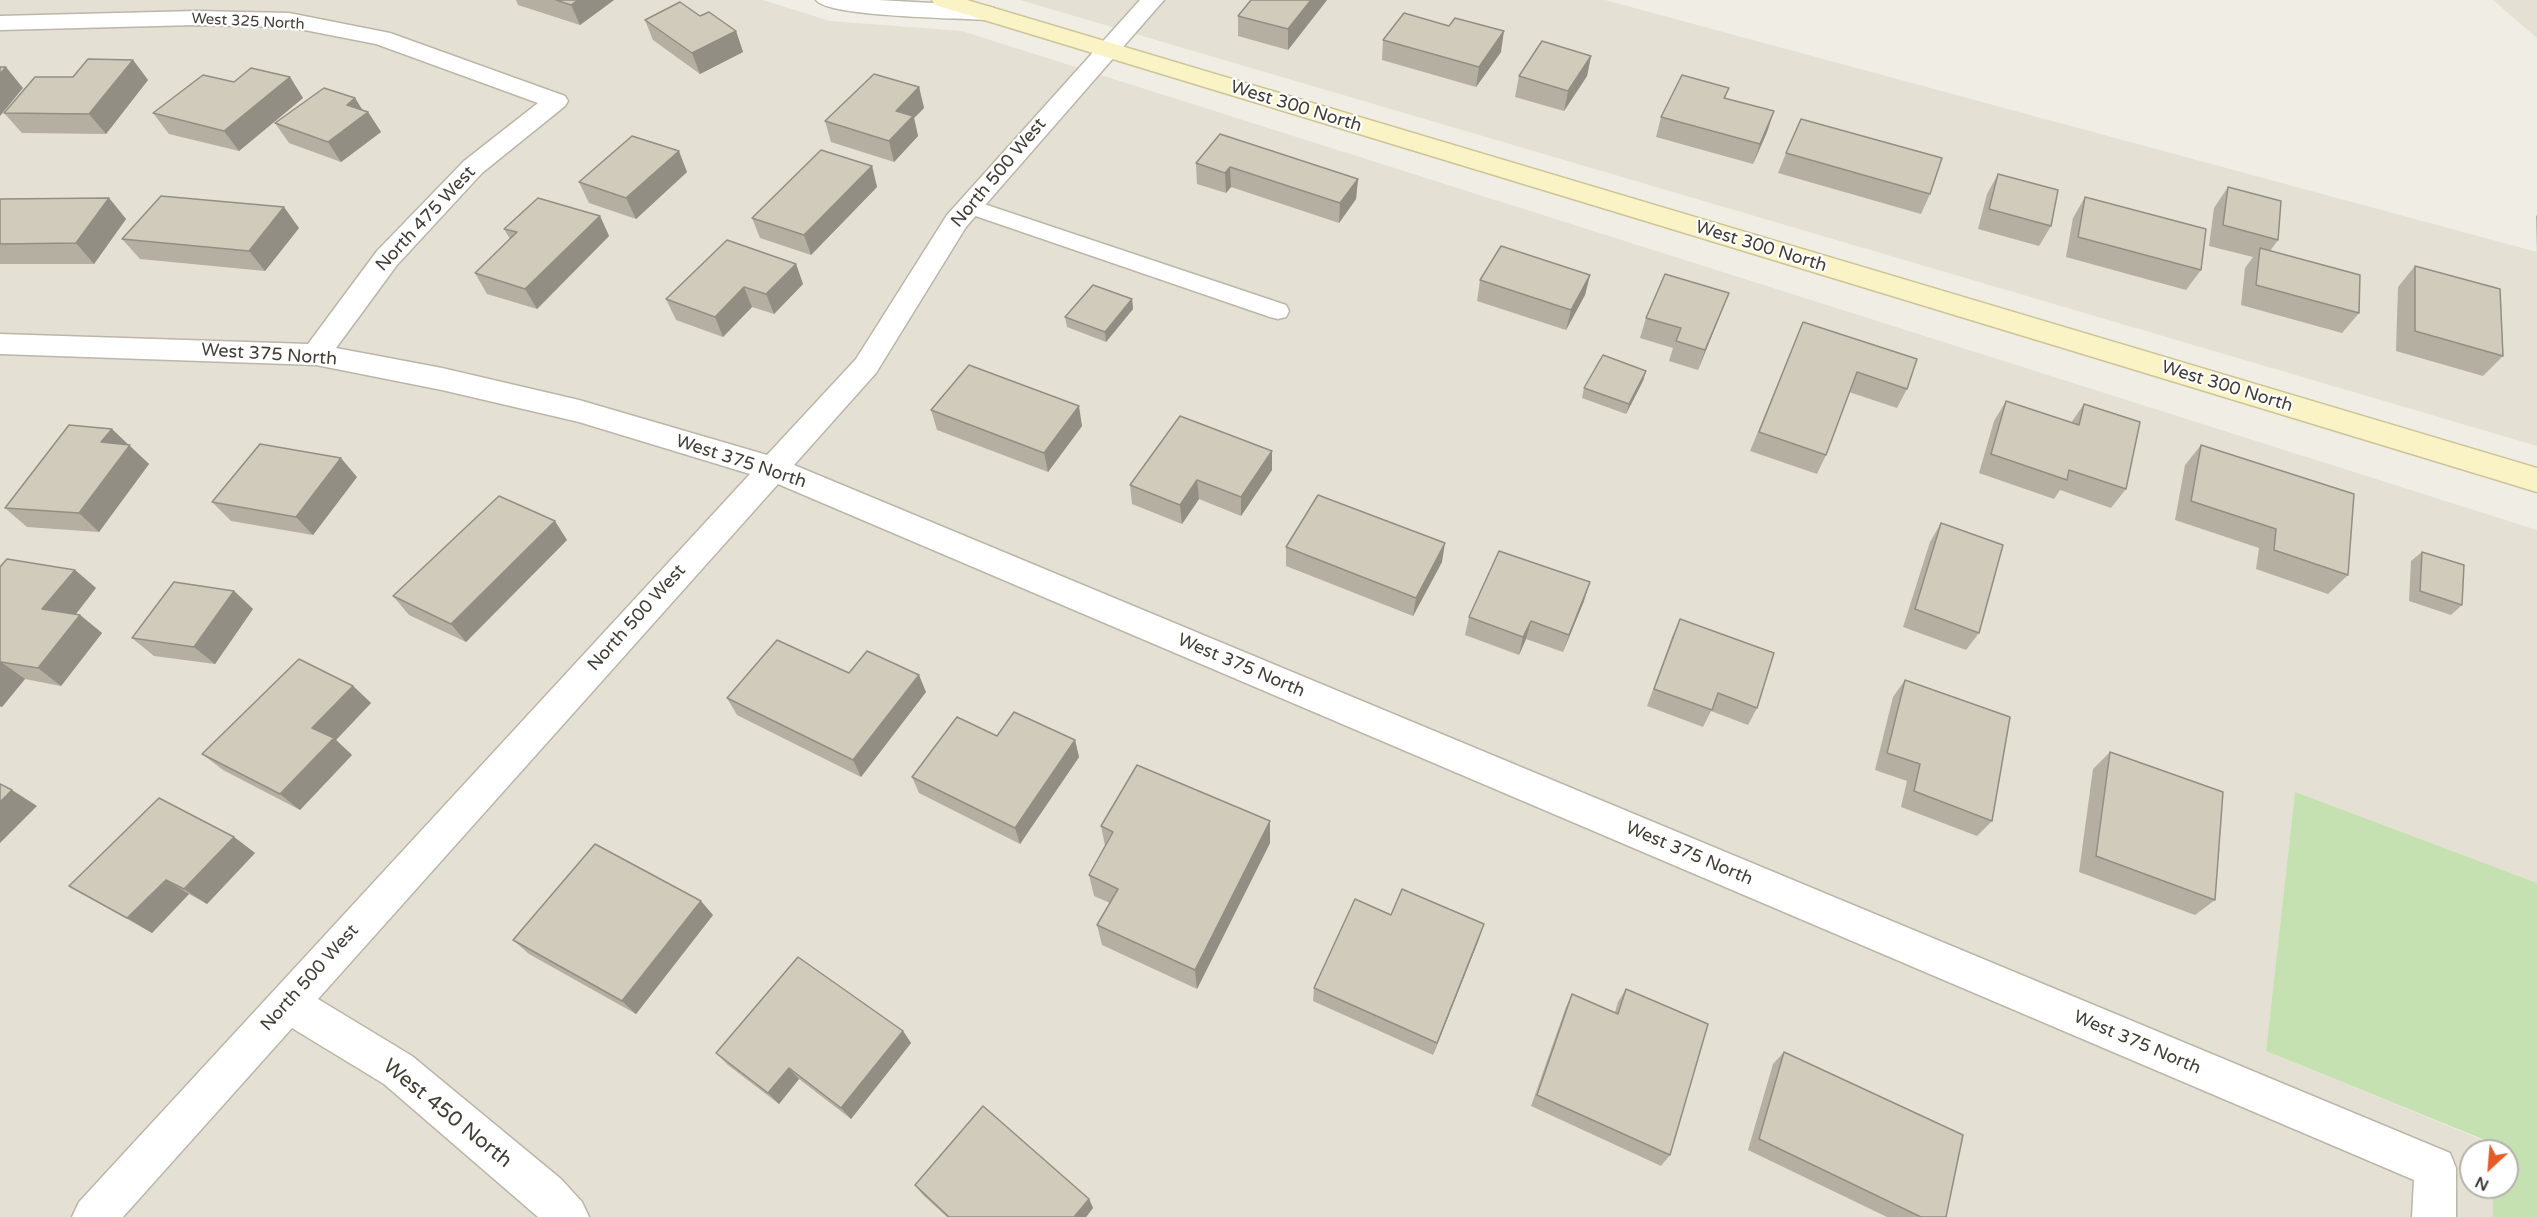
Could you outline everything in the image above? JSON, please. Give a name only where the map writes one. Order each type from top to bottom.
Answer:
[{"type":"main road","name":"West 300 North","points":[[943,0],[2537,480]]},
{"type":"street","name":"West 300 North","points":[[827,0],[844,5],[986,13]]},
{"type":"street","name":"West 300 North","points":[[965,0],[986,13]]},
{"type":"street","name":"North 500 West","points":[[94,1217],[866,366],[956,220],[1153,0]]},
{"type":"street","name":"West 325 North","points":[[0,23],[196,18],[289,20],[382,38],[556,101]]},
{"type":"street","name":"North 475 West","points":[[316,355],[387,258],[473,167],[556,101]]},
{"type":"street","name":"West 375 North","points":[[2,347],[316,355],[442,379],[579,411],[773,469],[2435,1168],[2434,1217]]},
{"type":"street","name":"West 450 North","points":[[288,1003],[398,1070],[546,1194],[567,1217]]},
{"type":"lane","points":[[969,206],[1278,311]]},
{"type":"shaded area","points":[[0,0],[763,0],[830,21],[962,31],[2537,530],[2537,883],[2295,793],[2266,1051],[2480,1139],[2459,1139],[2459,1199],[2492,1199],[2493,1217],[0,1217]]},
{"type":"shaded area","points":[[1020,0],[1605,0],[2537,252],[2537,446]]},
{"type":"shaded area","points":[[2493,0],[2537,0],[2537,38]]},
{"type":"green space","points":[[2295,792],[2537,883],[2537,1217],[2493,1217],[2492,1199],[2519,1199],[2519,1139],[2483,1139],[2266,1051]]},
{"type":"building","points":[[556,0],[578,0],[571,5]]},
{"type":"building","points":[[1251,0],[1311,0],[1288,29],[1238,16]]},
{"type":"building","points":[[680,2],[700,16],[709,12],[736,31],[692,53],[645,20]]},
{"type":"building","points":[[1404,13],[1449,26],[1455,18],[1504,31],[1479,67],[1383,40]]},
{"type":"building","points":[[1542,41],[1591,56],[1568,91],[1519,76]]},
{"type":"building","points":[[88,59],[133,60],[89,114],[4,113],[35,77],[73,77]]},
{"type":"building","points":[[251,68],[290,77],[224,131],[153,113],[203,75],[234,82]]},
{"type":"building","points":[[874,74],[919,87],[896,111],[913,116],[889,141],[825,121]]},
{"type":"building","points":[[1682,75],[1729,88],[1724,98],[1774,111],[1760,144],[1661,117]]},
{"type":"building","points":[[324,88],[355,98],[347,105],[368,112],[328,142],[275,123]]},
{"type":"building","points":[[1801,119],[1942,158],[1930,194],[1786,153]]},
{"type":"building","points":[[1220,134],[1358,179],[1340,203],[1230,167],[1225,173],[1196,163]]},
{"type":"building","points":[[632,136],[679,151],[626,198],[579,182]]},
{"type":"building","points":[[821,150],[872,166],[804,235],[752,218]]},
{"type":"building","points":[[1998,174],[2058,190],[2051,226],[1989,209]]},
{"type":"building","points":[[2228,187],[2281,201],[2278,240],[2223,225]]},
{"type":"building","points":[[161,196],[284,207],[249,251],[122,239]]},
{"type":"building","points":[[2085,197],[2206,229],[2201,270],[2078,237]]},
{"type":"building","points":[[109,198],[76,243],[0,244],[0,199]]},
{"type":"building","points":[[538,198],[600,216],[525,289],[475,273],[517,232],[504,229]]},
{"type":"building","points":[[727,240],[796,264],[766,294],[744,287],[715,317],[666,299]]},
{"type":"building","points":[[1501,246],[1590,275],[1571,310],[1480,280]]},
{"type":"building","points":[[2260,248],[2360,275],[2359,313],[2256,285]]},
{"type":"building","points":[[2415,266],[2500,289],[2503,356],[2415,331]]},
{"type":"building","points":[[1665,274],[1729,293],[1705,350],[1676,341],[1681,328],[1646,318]]},
{"type":"building","points":[[1093,285],[1132,299],[1105,332],[1065,317]]},
{"type":"building","points":[[1803,322],[1917,359],[1907,389],[1857,372],[1826,455],[1759,432]]},
{"type":"building","points":[[1603,355],[1646,371],[1629,404],[1584,388]]},
{"type":"building","points":[[969,365],[1079,406],[1044,453],[931,410]]},
{"type":"building","points":[[2006,401],[2079,425],[2084,404],[2140,422],[2126,489],[2069,470],[2067,480],[1991,454]]},
{"type":"building","points":[[1180,416],[1272,451],[1241,497],[1197,480],[1180,505],[1130,485]]},
{"type":"building","points":[[69,425],[112,429],[101,442],[130,445],[79,513],[5,508]]},
{"type":"building","points":[[260,444],[341,458],[296,517],[212,502]]},
{"type":"building","points":[[2201,445],[2354,494],[2348,575],[2274,550],[2276,529],[2191,501]]},
{"type":"building","points":[[1318,495],[1445,543],[1416,598],[1286,547]]},
{"type":"building","points":[[499,496],[555,521],[451,624],[393,596]]},
{"type":"building","points":[[1941,523],[2003,545],[1979,633],[1915,609]]},
{"type":"building","points":[[1499,551],[1590,582],[1569,635],[1531,621],[1523,637],[1469,617]]},
{"type":"building","points":[[2422,552],[2464,565],[2462,605],[2420,591]]},
{"type":"building","points":[[7,559],[75,570],[42,609],[80,615],[38,668],[0,663],[0,567]]},
{"type":"building","points":[[174,582],[234,591],[194,647],[132,638]]},
{"type":"building","points":[[1680,619],[1774,653],[1757,708],[1718,693],[1712,710],[1654,689]]},
{"type":"building","points":[[777,640],[849,673],[867,651],[919,675],[853,760],[727,698]]},
{"type":"building","points":[[299,659],[353,686],[312,728],[334,738],[280,794],[202,754]]},
{"type":"building","points":[[1905,680],[2010,717],[1992,821],[1914,791],[1920,764],[1887,753]]},
{"type":"building","points":[[1014,712],[1075,740],[1015,828],[912,777],[957,717],[997,736]]},
{"type":"building","points":[[2110,752],[2223,792],[2215,900],[2096,856]]},
{"type":"building","points":[[1137,765],[1270,821],[1195,970],[1097,925],[1118,889],[1089,875],[1113,832],[1101,826]]},
{"type":"building","points":[[0,784],[12,790],[0,802]]},
{"type":"building","points":[[159,798],[234,837],[184,889],[166,880],[127,918],[69,886]]},
{"type":"building","points":[[595,844],[701,901],[622,1001],[513,940]]},
{"type":"building","points":[[1402,889],[1484,924],[1437,1043],[1314,988],[1355,899],[1391,915]]},
{"type":"building","points":[[798,957],[903,1031],[841,1108],[789,1068],[768,1093],[716,1053]]},
{"type":"building","points":[[1626,989],[1708,1024],[1670,1155],[1537,1095],[1572,994],[1618,1014]]},
{"type":"building","points":[[1784,1052],[1963,1135],[1946,1217],[1921,1217],[1759,1139]]},
{"type":"building","points":[[983,1106],[1089,1199],[1074,1217],[949,1217],[915,1185]]}]
